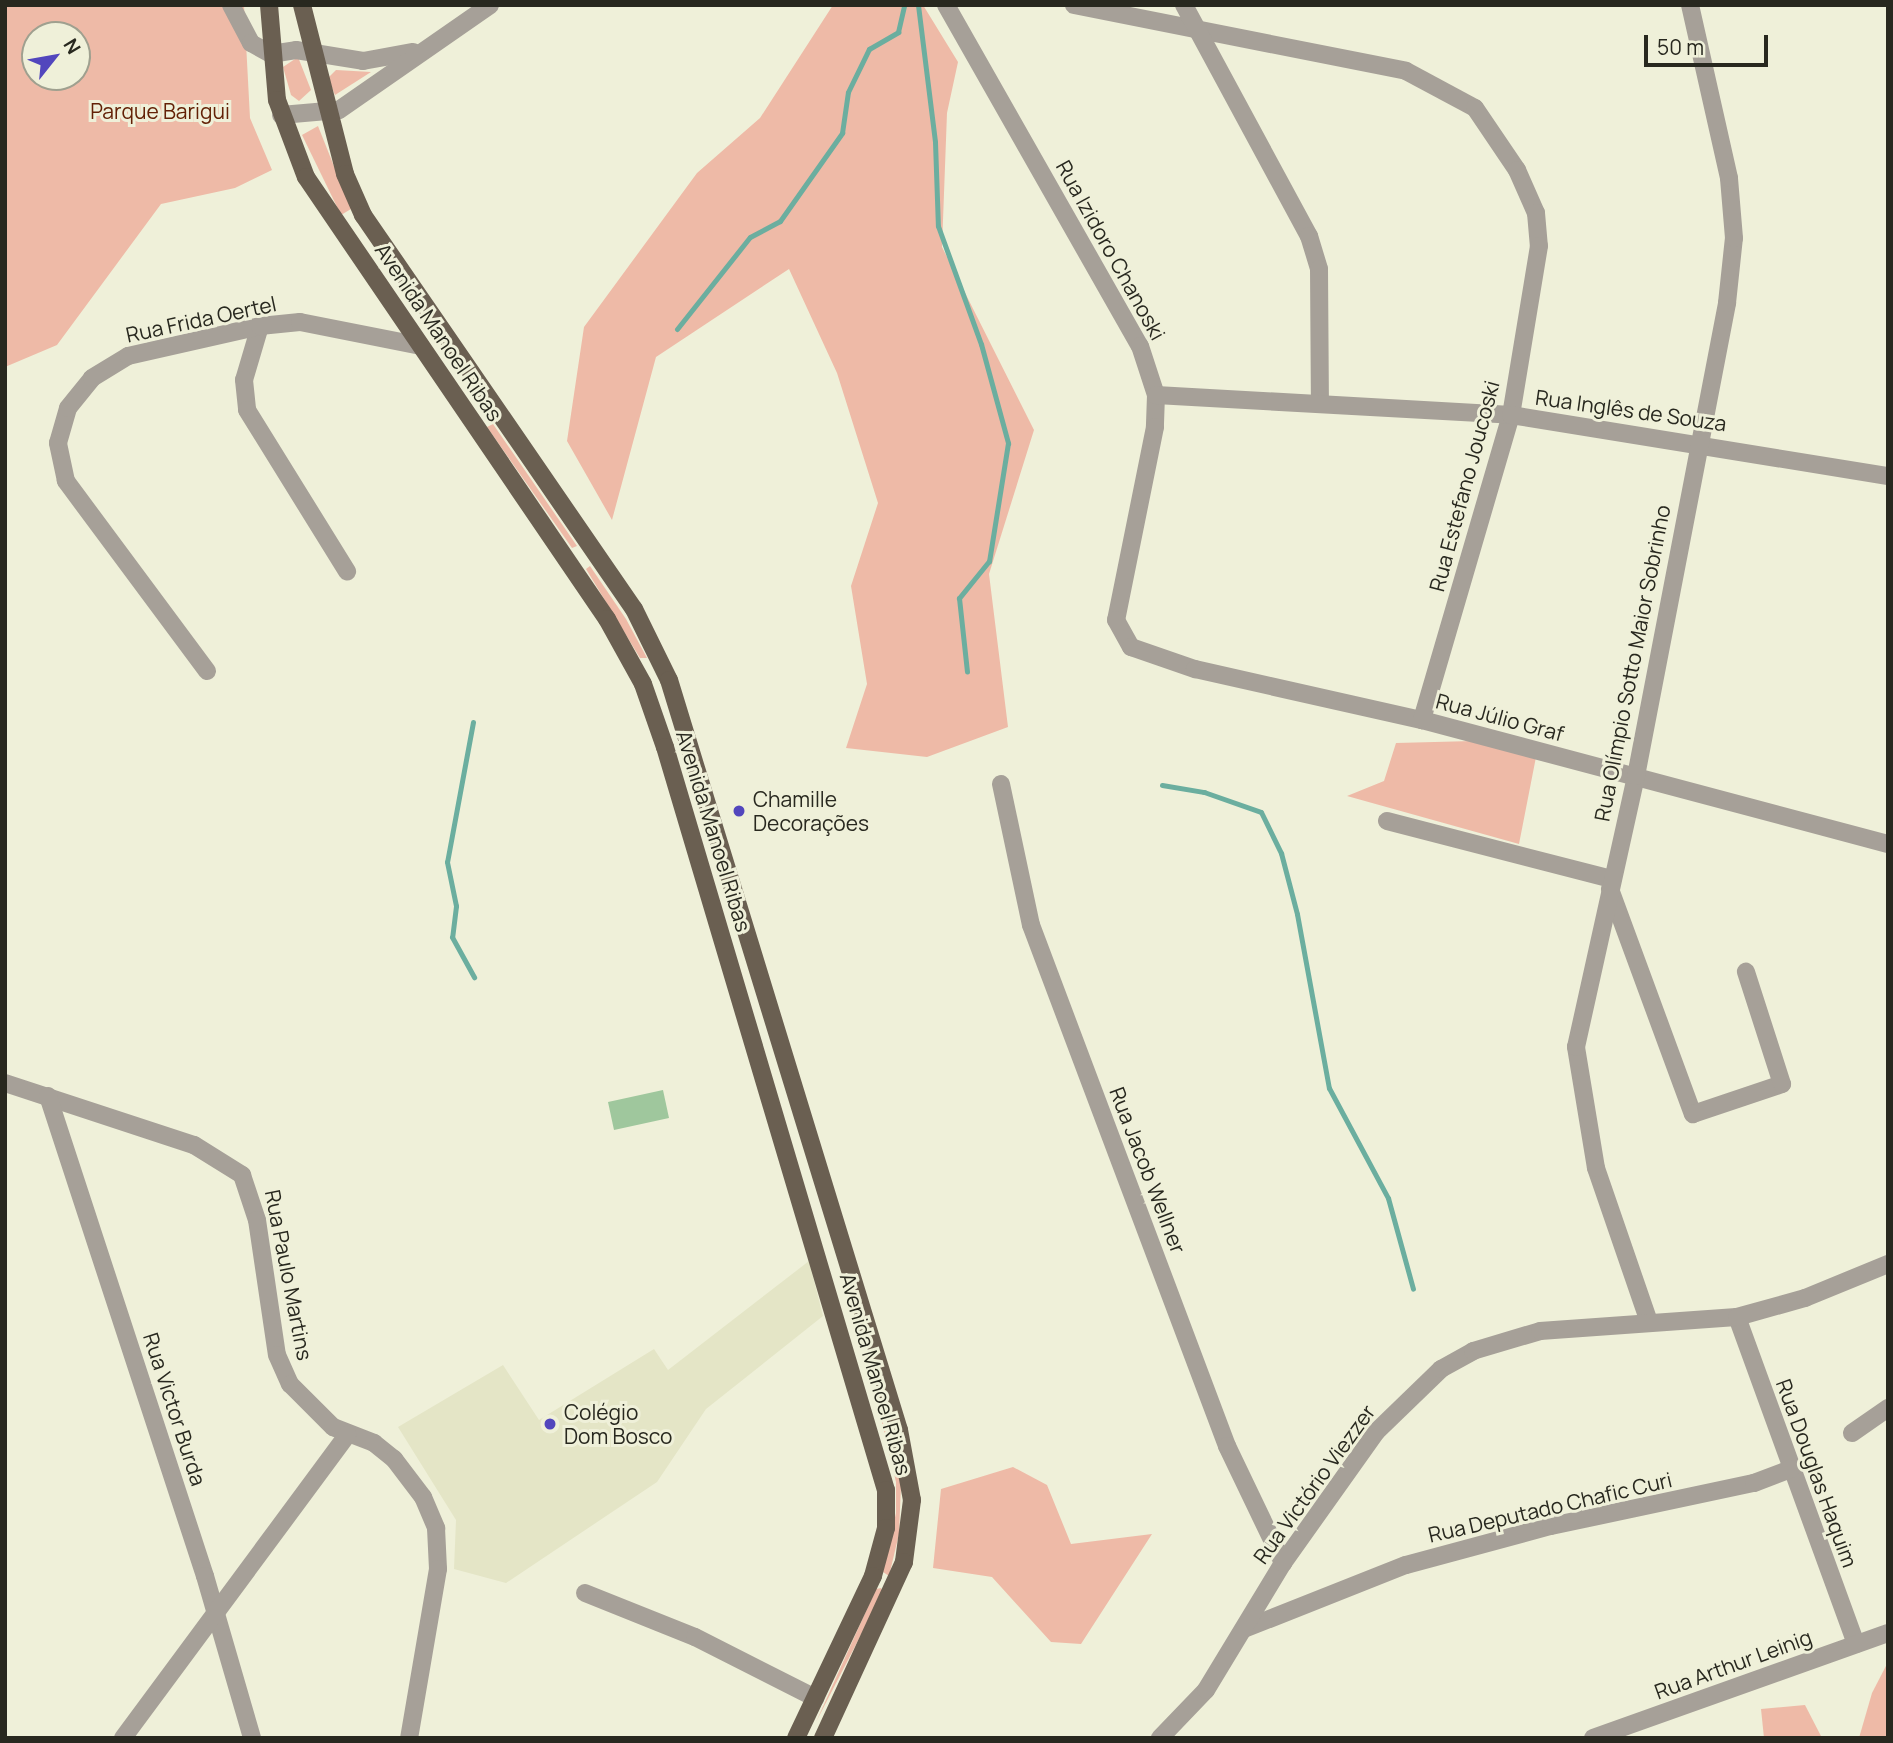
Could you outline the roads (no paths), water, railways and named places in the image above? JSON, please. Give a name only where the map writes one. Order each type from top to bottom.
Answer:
[{"type":"main road","name":"Avenida Manoel Ribas","points":[[269,5],[271,54],[281,115],[306,177],[607,619],[642,684],[665,747],[876,1445],[887,1510],[873,1576],[796,1738]]},
{"type":"main road","name":"Avenida Manoel Ribas","points":[[302,5],[357,204],[407,285],[634,609],[669,680],[701,776],[899,1430],[912,1500],[909,1543],[897,1583],[823,1738]]},
{"type":"main road","points":[[362,260],[387,285],[407,285]]},
{"type":"main road","points":[[421,346],[433,345],[464,366]]},
{"type":"main road","points":[[665,747],[691,776],[701,776]]},
{"type":"main road","points":[[789,1156],[806,1163],[816,1155]]},
{"type":"main road","points":[[809,1223],[822,1211],[834,1217]]},
{"type":"street","points":[[231,5],[251,43],[271,54],[314,53],[363,61],[420,51]]},
{"type":"street","points":[[281,115],[330,114],[490,5]]},
{"type":"street","name":"Rua Izidoro Chanoski","points":[[946,5],[1140,346],[1156,395],[1155,427],[1116,620]]},
{"type":"street","name":"Rua Estefano Joucoski","points":[[1074,5],[1201,34],[1406,71],[1475,108],[1511,160],[1536,212],[1539,246],[1511,415],[1422,720]]},
{"type":"street","points":[[1184,5],[1309,236],[1319,269],[1320,404]]},
{"type":"street","name":"Rua Olímpio Sotto Maior Sobrinho","points":[[1649,1322],[1596,1168],[1576,1047],[1636,776],[1696,442],[1727,303],[1734,238],[1729,178],[1690,5]]},
{"type":"street","name":"Rua Frida Oertel","points":[[207,671],[75,497],[60,466],[58,443],[68,408],[92,378],[113,363],[260,326],[300,322],[421,346]]},
{"type":"street","points":[[260,326],[244,380],[247,410],[347,571]]},
{"type":"street","name":"Rua Inglês de Souza","points":[[1156,395],[1511,415],[1696,442],[1888,476]]},
{"type":"street","name":"Rua Júlio Graf","points":[[1116,620],[1130,647],[1195,669],[1422,720],[1888,844]]},
{"type":"street","name":"Rua Jacob Wellner","points":[[1001,784],[1031,925],[1227,1446],[1283,1563]]},
{"type":"street","points":[[1387,821],[1611,884],[1693,1114],[1782,1084],[1746,972]]},
{"type":"street","name":"Rua Paulo Martins","points":[[5,1083],[194,1144],[242,1175],[257,1220],[282,1370],[297,1393],[347,1435],[374,1443],[400,1465],[436,1528],[438,1569],[409,1738]]},
{"type":"street","name":"Rua Victor Burda","points":[[48,1096],[215,1614],[252,1738]]},
{"type":"street","name":"Rua Victório Viezzer","points":[[1160,1738],[1206,1690],[1283,1563],[1376,1432],[1441,1369],[1513,1337],[1571,1326],[1737,1317],[1805,1298],[1888,1264]]},
{"type":"street","name":"Rua Douglas Haquim","points":[[1737,1317],[1790,1469],[1856,1644]]},
{"type":"street","points":[[1852,1433],[1888,1408]]},
{"type":"street","points":[[123,1738],[347,1435]]},
{"type":"street","name":"Rua Deputado Chafic Curi","points":[[1244,1629],[1406,1565],[1551,1526],[1754,1483],[1790,1469]]},
{"type":"street","points":[[585,1592],[695,1637],[815,1698]]},
{"type":"street","name":"Rua Arthur Leinig","points":[[1593,1738],[1888,1633]]},
{"type":"waterway","points":[[677,329],[750,237],[780,221],[842,133],[848,92],[869,49],[898,32],[904,5]]},
{"type":"waterway","points":[[918,5],[935,142],[938,226],[981,344],[1008,443],[989,561],[959,598],[967,672]]},
{"type":"waterway","points":[[473,722],[447,862],[456,906],[452,937],[474,977]]},
{"type":"waterway","points":[[1162,785],[1204,792],[1261,812],[1281,853],[1297,914],[1329,1088],[1388,1198],[1413,1289]]},
{"type":"place","name":"Chamille Decorações","points":[[739,811]]},
{"type":"place","name":"Colégio Dom Bosco","points":[[550,1424]]},
{"type":"park label","name":"Parque Barigui","points":[[160,111]]}]
